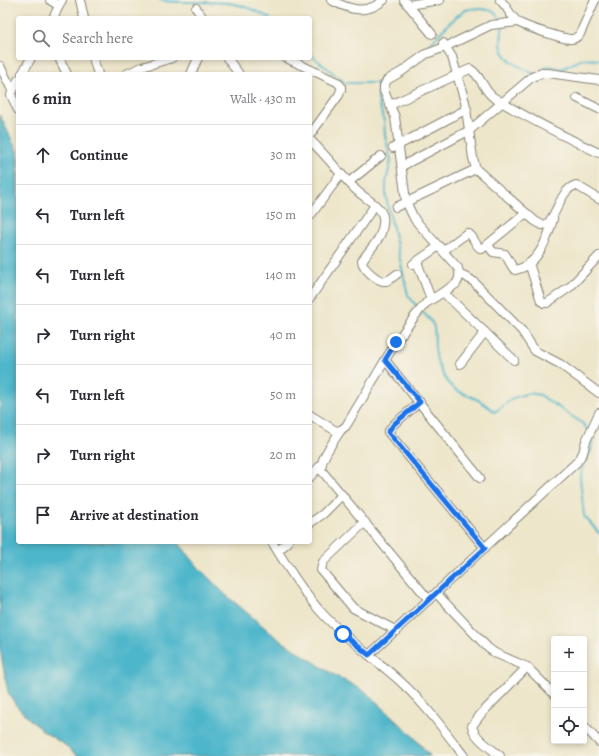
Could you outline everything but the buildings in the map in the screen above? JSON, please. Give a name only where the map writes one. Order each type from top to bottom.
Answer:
[{"type":"street","points":[[50,0],[61,3],[54,16]]},
{"type":"street","points":[[80,0],[84,16]]},
{"type":"street","points":[[331,0],[347,8],[358,9],[367,9],[378,5],[384,0]]},
{"type":"street","points":[[406,2],[440,0]]},
{"type":"street","points":[[500,0],[518,22],[524,26],[569,39],[573,39],[580,34],[595,0]]},
{"type":"street","points":[[406,2],[432,34]]},
{"type":"street","points":[[196,8],[202,16]]},
{"type":"street","points":[[312,475],[320,466],[341,430],[346,426],[385,360],[415,316],[429,301],[456,284],[460,274],[458,268],[415,220],[406,201],[402,166],[396,146],[395,116],[384,92],[384,86],[387,80],[426,54],[444,45],[496,23],[518,22]]},
{"type":"street","points":[[444,45],[452,57],[467,109],[473,158],[476,168],[535,221],[542,225],[547,224],[553,219]]},
{"type":"street","points":[[23,72],[30,60]]},
{"type":"street","points":[[60,60],[66,72]]},
{"type":"street","points":[[96,60],[98,72]]},
{"type":"street","points":[[131,72],[165,60]]},
{"type":"street","points":[[193,72],[196,60]]},
{"type":"street","points":[[228,60],[238,72]]},
{"type":"street","points":[[290,60],[337,82],[341,86],[339,95],[312,131]]},
{"type":"street","points":[[0,66],[12,90]]},
{"type":"street","points":[[390,105],[470,69],[474,71],[487,92],[502,102],[599,154]]},
{"type":"street","points":[[402,166],[470,130],[532,77],[542,73],[599,80]]},
{"type":"street","points":[[16,83],[11,95],[16,106]]},
{"type":"street","points":[[577,98],[599,109]]},
{"type":"street","points":[[396,146],[467,109]]},
{"type":"street","points":[[312,142],[361,194],[375,204],[383,213],[384,219],[382,232],[376,243],[362,261],[363,266],[380,280],[385,281],[398,274]]},
{"type":"street","points":[[349,182],[381,156]]},
{"type":"street","points":[[396,207],[476,168]]},
{"type":"street","points":[[312,213],[341,174]]},
{"type":"street","points":[[488,245],[493,252],[505,254],[515,270],[519,269],[529,263],[546,242],[553,219],[570,187],[576,185],[599,199]]},
{"type":"street","points":[[312,295],[375,204]]},
{"type":"street","points":[[429,301],[415,263],[467,233],[472,236],[477,246],[482,249],[526,213]]},
{"type":"street","points":[[529,263],[541,301],[547,303],[570,287],[599,256]]},
{"type":"street","points":[[460,274],[470,278],[522,331],[535,351],[560,364],[599,393]]},
{"type":"street","points":[[443,292],[514,360]]},
{"type":"street","points":[[460,364],[485,332]]},
{"type":"street","points":[[385,360],[480,478]]},
{"type":"street","points":[[420,402],[394,424],[388,432],[485,548]]},
{"type":"street","points":[[369,655],[577,462],[583,453],[588,437],[599,413]]},
{"type":"street","points":[[312,416],[336,431],[341,430]]},
{"type":"street","points":[[320,466],[325,476],[429,600]]},
{"type":"street","points":[[312,522],[323,514],[342,495]]},
{"type":"street","points":[[365,522],[324,562],[321,570],[353,608],[397,630]]},
{"type":"street","points":[[273,544],[299,584],[320,612],[343,634],[418,698],[464,756]]},
{"type":"street","points":[[278,551],[286,544]]},
{"type":"street","points":[[436,594],[488,648],[495,653],[527,667],[551,691]]},
{"type":"street","points":[[500,756],[479,738],[473,731],[472,726],[481,714],[527,667]]},
{"type":"street","points":[[587,729],[599,742]]},
{"type":"water","points":[[0,115],[16,149],[16,544],[180,544],[199,568],[226,595],[277,638],[331,673],[366,692],[414,737],[430,756],[77,756],[65,745],[44,732],[15,704],[8,692],[0,649]]},
{"type":"waterway","points":[[160,0],[175,2],[229,3],[248,8],[266,16]]},
{"type":"waterway","points":[[424,51],[449,23],[468,9],[474,8],[490,10],[496,14],[501,21]]},
{"type":"waterway","points":[[502,25],[501,42],[504,54],[512,62],[534,74]]},
{"type":"waterway","points":[[312,56],[345,83],[378,83],[383,80]]},
{"type":"waterway","points":[[542,70],[549,66],[562,69],[582,59],[599,60]]},
{"type":"waterway","points":[[378,83],[378,100],[384,121],[385,136],[391,161],[386,182],[386,197],[408,295],[418,308]]},
{"type":"waterway","points":[[421,311],[433,324],[435,332],[435,349],[441,372],[456,390],[473,397],[495,412],[513,398],[529,393],[540,395],[582,423],[588,430]]},
{"type":"waterway","points":[[592,435],[591,451],[584,462],[580,477],[584,516],[599,533]]},
{"type":"route","points":[[343,634],[369,655],[485,548],[388,432],[394,424],[420,402],[385,360],[396,342]]}]
